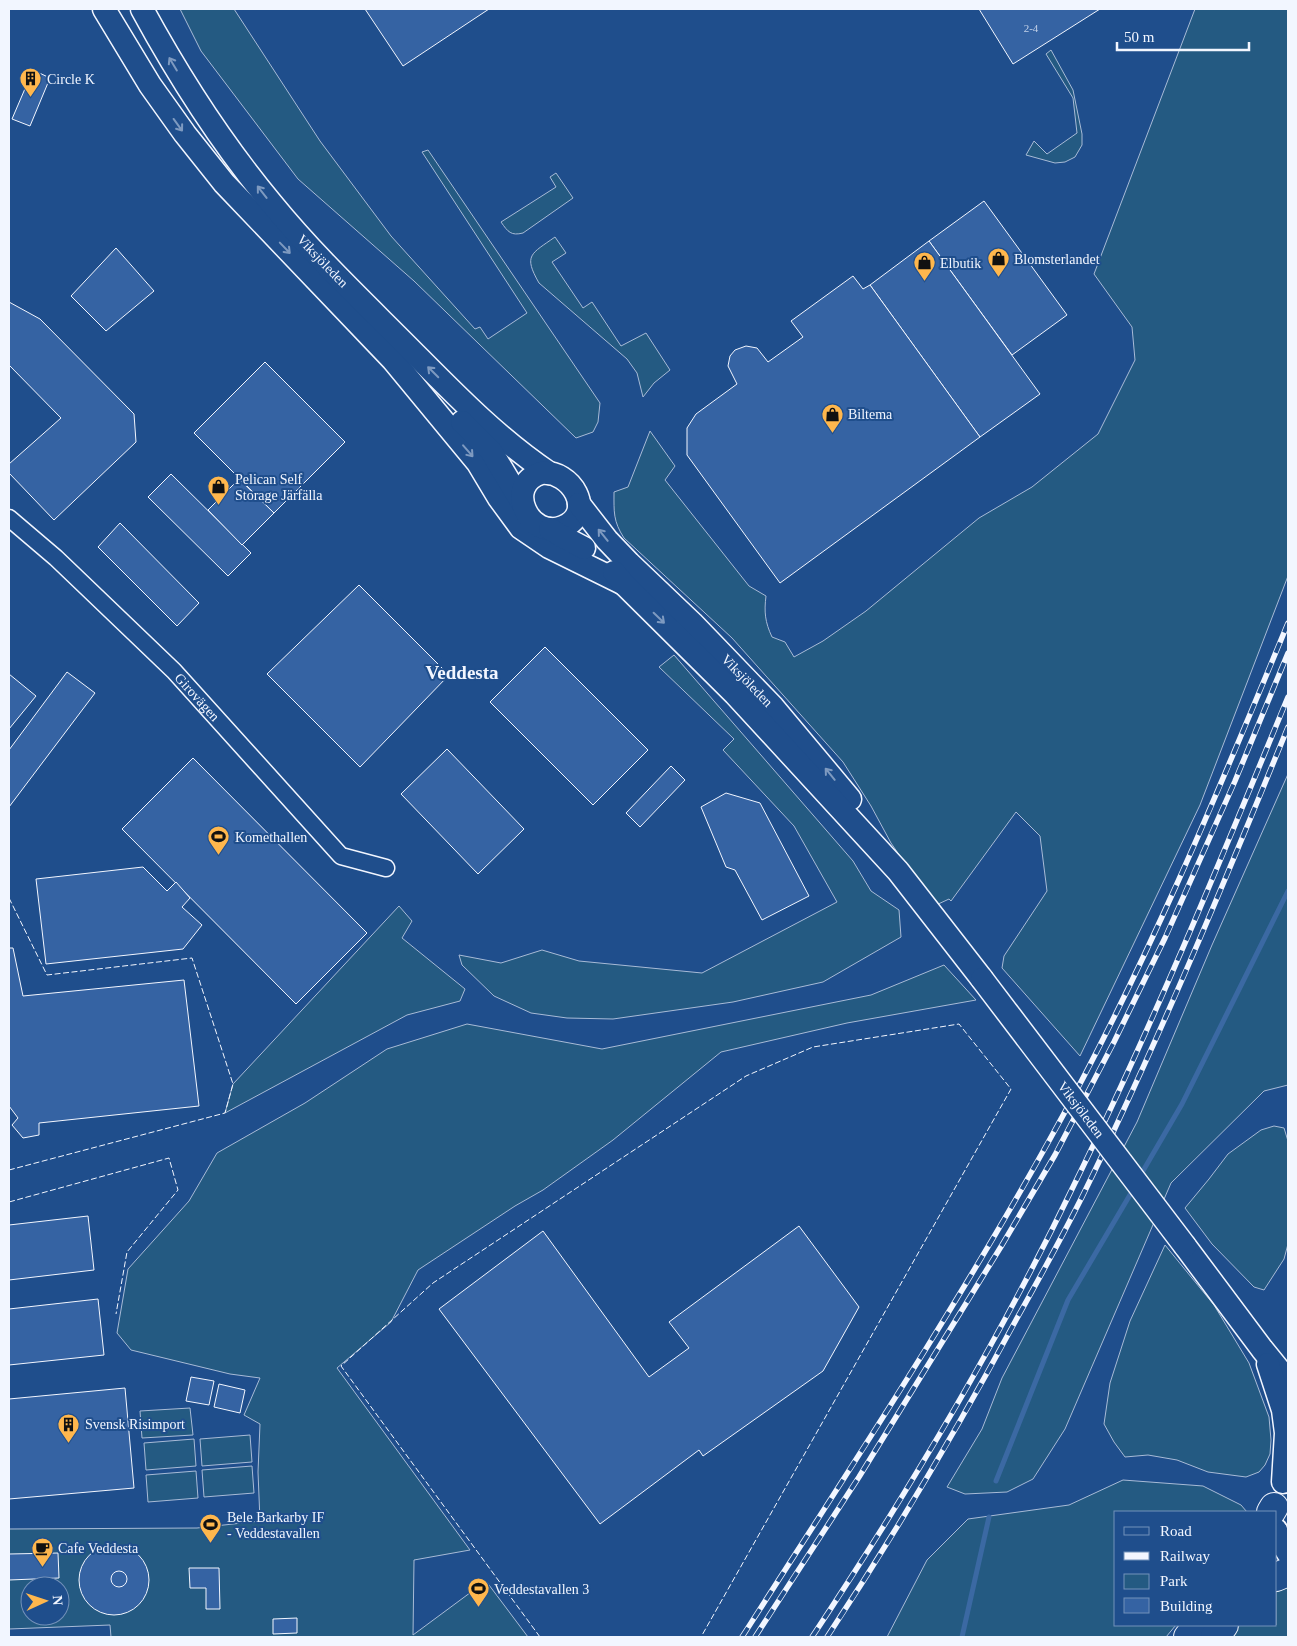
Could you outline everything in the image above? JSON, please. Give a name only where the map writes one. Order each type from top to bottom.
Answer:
[{"type":"highway","points":[[1188,1637],[1197,1626]]},
{"type":"highway","points":[[1214,1637],[1223,1626]]},
{"type":"main road","name":"Viksjöleden","points":[[104,9],[150,85],[185,134],[224,183],[393,360],[478,463],[521,528],[549,547],[624,584]]},
{"type":"main road","name":"Viksjöleden","points":[[142,9],[183,81],[239,163],[272,205],[329,268],[478,417],[521,454],[549,473]]},
{"type":"main road","name":"Viksjöleden","points":[[393,360],[429,389],[478,437],[490,451],[522,503]]},
{"type":"main road","points":[[541,473],[549,473],[560,476],[569,483],[576,492],[579,504],[577,513],[568,524],[550,529],[534,522],[526,514],[522,503],[523,490],[529,479],[541,473]]},
{"type":"main road","name":"Viksjöleden","points":[[579,504],[607,540],[736,668],[813,753],[870,826],[898,871]]},
{"type":"main road","name":"Viksjöleden","points":[[550,529],[596,554],[610,567],[624,584],[735,694],[898,871],[1288,1381]]},
{"type":"main road","name":"Viksjöleden","points":[[1262,1349],[1277,1389],[1285,1425],[1286,1479],[1279,1491],[1275,1511]]},
{"type":"main road","points":[[1277,1529],[1279,1538],[1288,1553]]},
{"type":"street","name":"Girovägen","points":[[9,518],[56,558],[174,671],[341,856],[386,868]]},
{"type":"green space","points":[[180,9],[234,9],[320,141],[391,236],[475,329],[480,327],[488,339],[527,313],[422,152],[428,150],[600,403],[598,422],[593,432],[576,438],[414,281],[298,179],[201,51]]},
{"type":"green space","points":[[1195,9],[1288,9],[1288,576],[1200,805],[1080,1056],[1002,968],[1004,956],[1047,891],[1040,836],[1016,812],[951,901],[949,899],[934,906],[891,843],[871,806],[843,762],[732,638],[624,538],[615,516],[614,492],[628,487],[650,431],[675,466],[665,480],[749,586],[766,596],[766,617],[772,637],[785,642],[794,657],[823,641],[866,611],[979,518],[1032,487],[1098,434],[1135,360],[1132,327],[1094,274]]},
{"type":"green space","points":[[1051,50],[1073,90],[1082,134],[1082,145],[1075,157],[1065,162],[1055,163],[1026,155],[1034,141],[1047,154],[1077,133],[1073,98],[1046,54]]},
{"type":"green space","points":[[556,173],[573,198],[523,233],[515,234],[508,231],[501,222],[556,187],[550,177]]},
{"type":"green space","points":[[555,237],[566,253],[552,262],[583,308],[592,302],[621,346],[646,333],[670,370],[654,383],[643,397],[637,373],[627,359],[539,283],[534,274],[531,266],[532,256],[540,247]]},
{"type":"green space","points":[[674,655],[853,861],[871,891],[899,910],[901,937],[823,982],[733,1002],[613,1019],[567,1018],[531,1013],[494,996],[462,965],[459,955],[501,963],[542,950],[579,961],[702,973],[837,902],[794,826],[723,750],[734,739],[659,667]]},
{"type":"green space","points":[[1288,774],[1288,1085],[1264,1091],[1171,1183],[1065,1429],[1033,1479],[1007,1492],[965,1494],[947,1487],[982,1429],[1002,1378],[1137,1122],[1212,945]]},
{"type":"green space","points":[[399,906],[412,921],[402,938],[465,989],[460,1001],[407,1015],[225,1113],[233,1084]]},
{"type":"green space","points":[[944,965],[976,1000],[847,1023],[721,1052],[613,1140],[543,1190],[515,1206],[418,1270],[391,1322],[337,1368],[470,1550],[414,1560],[413,1635],[486,1581],[528,1637],[111,1637],[110,1625],[9,1629],[9,1529],[197,1528],[260,1521],[258,1472],[260,1424],[244,1415],[260,1378],[230,1374],[131,1350],[117,1333],[128,1269],[189,1201],[217,1153],[305,1103],[387,1049],[467,1024],[602,1049],[871,995]]},
{"type":"green space","points":[[1274,1126],[1284,1128],[1288,1141],[1288,1244],[1284,1259],[1264,1290],[1254,1287],[1212,1244],[1185,1208],[1228,1154],[1261,1130]]},
{"type":"green space","points":[[1165,1245],[1214,1305],[1249,1363],[1269,1417],[1270,1454],[1259,1472],[1246,1477],[1208,1472],[1177,1460],[1148,1455],[1125,1457],[1104,1424],[1110,1383],[1130,1321]]},
{"type":"green space","points":[[190,1408],[193,1435],[142,1438],[140,1411]]},
{"type":"green space","points":[[250,1435],[252,1462],[202,1466],[200,1439]]},
{"type":"green space","points":[[194,1439],[196,1466],[146,1470],[144,1443]]},
{"type":"green space","points":[[252,1466],[254,1493],[204,1497],[202,1470]]},
{"type":"green space","points":[[196,1471],[198,1498],[148,1502],[146,1475]]},
{"type":"green space","points":[[1123,1480],[1203,1486],[1241,1505],[1246,1511],[1114,1511],[1114,1626],[1175,1626],[1166,1637],[887,1637],[927,1560],[968,1519],[1069,1505]]},
{"type":"green space","points":[[1288,1586],[1288,1637],[1229,1637],[1239,1626],[1277,1626],[1277,1592]]},
{"type":"building","points":[[365,9],[489,9],[403,66]]},
{"type":"building","points":[[979,9],[1100,9],[1013,64]]},
{"type":"building","name":"Circle K","points":[[33,70],[50,78],[30,126],[12,119]]},
{"type":"building","name":"Blomsterlandet","points":[[984,201],[1067,315],[1012,355],[929,241]]},
{"type":"building","points":[[929,241],[1040,394],[980,437],[870,285]]},
{"type":"building","points":[[116,248],[154,291],[106,331],[71,296]]},
{"type":"building","name":"Biltema","points":[[853,276],[863,289],[870,285],[980,437],[780,583],[687,455],[687,428],[696,414],[737,384],[728,366],[730,356],[735,350],[746,346],[757,348],[768,362],[803,337],[791,321]]},
{"type":"building","points":[[9,302],[40,319],[134,414],[136,442],[54,520],[9,473],[9,464],[61,418],[9,365]]},
{"type":"building","points":[[265,362],[345,442],[274,513],[194,433]]},
{"type":"building","points":[[171,474],[251,553],[228,576],[148,497]]},
{"type":"building","points":[[239,479],[274,513],[242,545],[208,510]]},
{"type":"building","points":[[120,523],[199,603],[177,626],[98,547]]},
{"type":"building","points":[[359,585],[449,675],[360,767],[267,674]]},
{"type":"building","points":[[545,647],[648,750],[593,805],[490,702]]},
{"type":"building","points":[[67,672],[95,693],[9,807],[9,750]]},
{"type":"building","points":[[9,674],[36,696],[9,729]]},
{"type":"building","points":[[447,749],[524,829],[478,874],[401,794]]},
{"type":"building","name":"Komethallen","points":[[193,758],[367,933],[296,1004],[122,829]]},
{"type":"building","points":[[671,766],[685,780],[640,827],[626,813]]},
{"type":"building","points":[[726,793],[760,803],[809,896],[762,920],[735,870],[726,867],[701,807]]},
{"type":"building","points":[[143,867],[167,891],[176,882],[190,898],[182,907],[202,925],[183,949],[46,964],[36,879]]},
{"type":"building","points":[[9,948],[13,948],[23,996],[184,980],[199,1106],[39,1123],[39,1135],[23,1138],[12,1125],[18,1118],[9,1106]]},
{"type":"building","points":[[88,1216],[94,1270],[9,1280],[9,1225]]},
{"type":"building","points":[[799,1226],[859,1307],[823,1371],[703,1456],[699,1450],[600,1524],[439,1309],[543,1231],[649,1377],[689,1348],[669,1322]]},
{"type":"building","points":[[98,1299],[104,1355],[9,1365],[9,1309]]},
{"type":"building","points":[[191,1377],[214,1381],[209,1405],[186,1401]]},
{"type":"building","points":[[219,1384],[245,1390],[240,1413],[214,1407]]},
{"type":"building","name":"Svensk Risimport","points":[[125,1388],[134,1488],[9,1499],[9,1399]]},
{"type":"building","points":[[114,1545],[127,1548],[139,1555],[146,1567],[149,1580],[146,1593],[139,1605],[127,1612],[114,1615],[101,1612],[89,1605],[82,1593],[79,1580],[82,1567],[89,1555],[101,1548]]},
{"type":"building","points":[[58,1553],[59,1576],[20,1576],[20,1580],[9,1580],[9,1554]]},
{"type":"building","points":[[189,1568],[219,1568],[220,1609],[206,1609],[206,1588],[190,1588]]},
{"type":"building","points":[[119,1571],[127,1579],[119,1587],[111,1579]]},
{"type":"building","points":[[297,1618],[297,1633],[273,1634],[273,1619]]},
{"type":"waterway","points":[[1140,1176],[1182,1104],[1288,891]]},
{"type":"waterway","points":[[996,1481],[1068,1300],[1134,1188]]},
{"type":"waterway","points":[[962,1637],[989,1517]]},
{"type":"railway","points":[[742,1637],[861,1452],[977,1266],[1084,1076],[1177,884],[1234,754],[1288,623]]},
{"type":"railway","points":[[755,1637],[859,1477],[1002,1245],[1055,1155],[1114,1042],[1165,938],[1235,781],[1288,653]]},
{"type":"railway","points":[[812,1637],[917,1473],[983,1360],[1044,1245],[1102,1127],[1158,1005],[1288,697]]},
{"type":"railway","points":[[827,1637],[949,1441],[1074,1213],[1163,1023],[1288,727]]},
{"type":"fence","points":[[9,898],[47,975],[192,958],[233,1084],[225,1113],[9,1170]]},
{"type":"fence","points":[[540,1637],[341,1366],[433,1283],[746,1076],[813,1047],[959,1024],[1011,1089],[701,1637]]},
{"type":"fence","points":[[9,1202],[169,1158],[178,1190],[127,1252],[116,1314]]},
{"type":"place","name":"Circle K","points":[[31,98]]},
{"type":"place","name":"Blomsterlandet","points":[[998,278]]},
{"type":"place","name":"Elbutik","points":[[924,282]]},
{"type":"place","name":"Biltema","points":[[832,433]]},
{"type":"place","name":"Pelican Self Storage Järfälla","points":[[219,506]]},
{"type":"place","name":"Komethallen","points":[[219,856]]},
{"type":"place","name":"Svensk Risimport","points":[[69,1443]]},
{"type":"place","name":"Bele Barkarby IF - Veddestavallen","points":[[211,1544]]},
{"type":"place","name":"Cafe Veddesta","points":[[42,1567]]},
{"type":"place","name":"Veddestavallen 3","points":[[478,1608]]},
{"type":"district","name":"Veddesta","points":[[462,672]]}]
